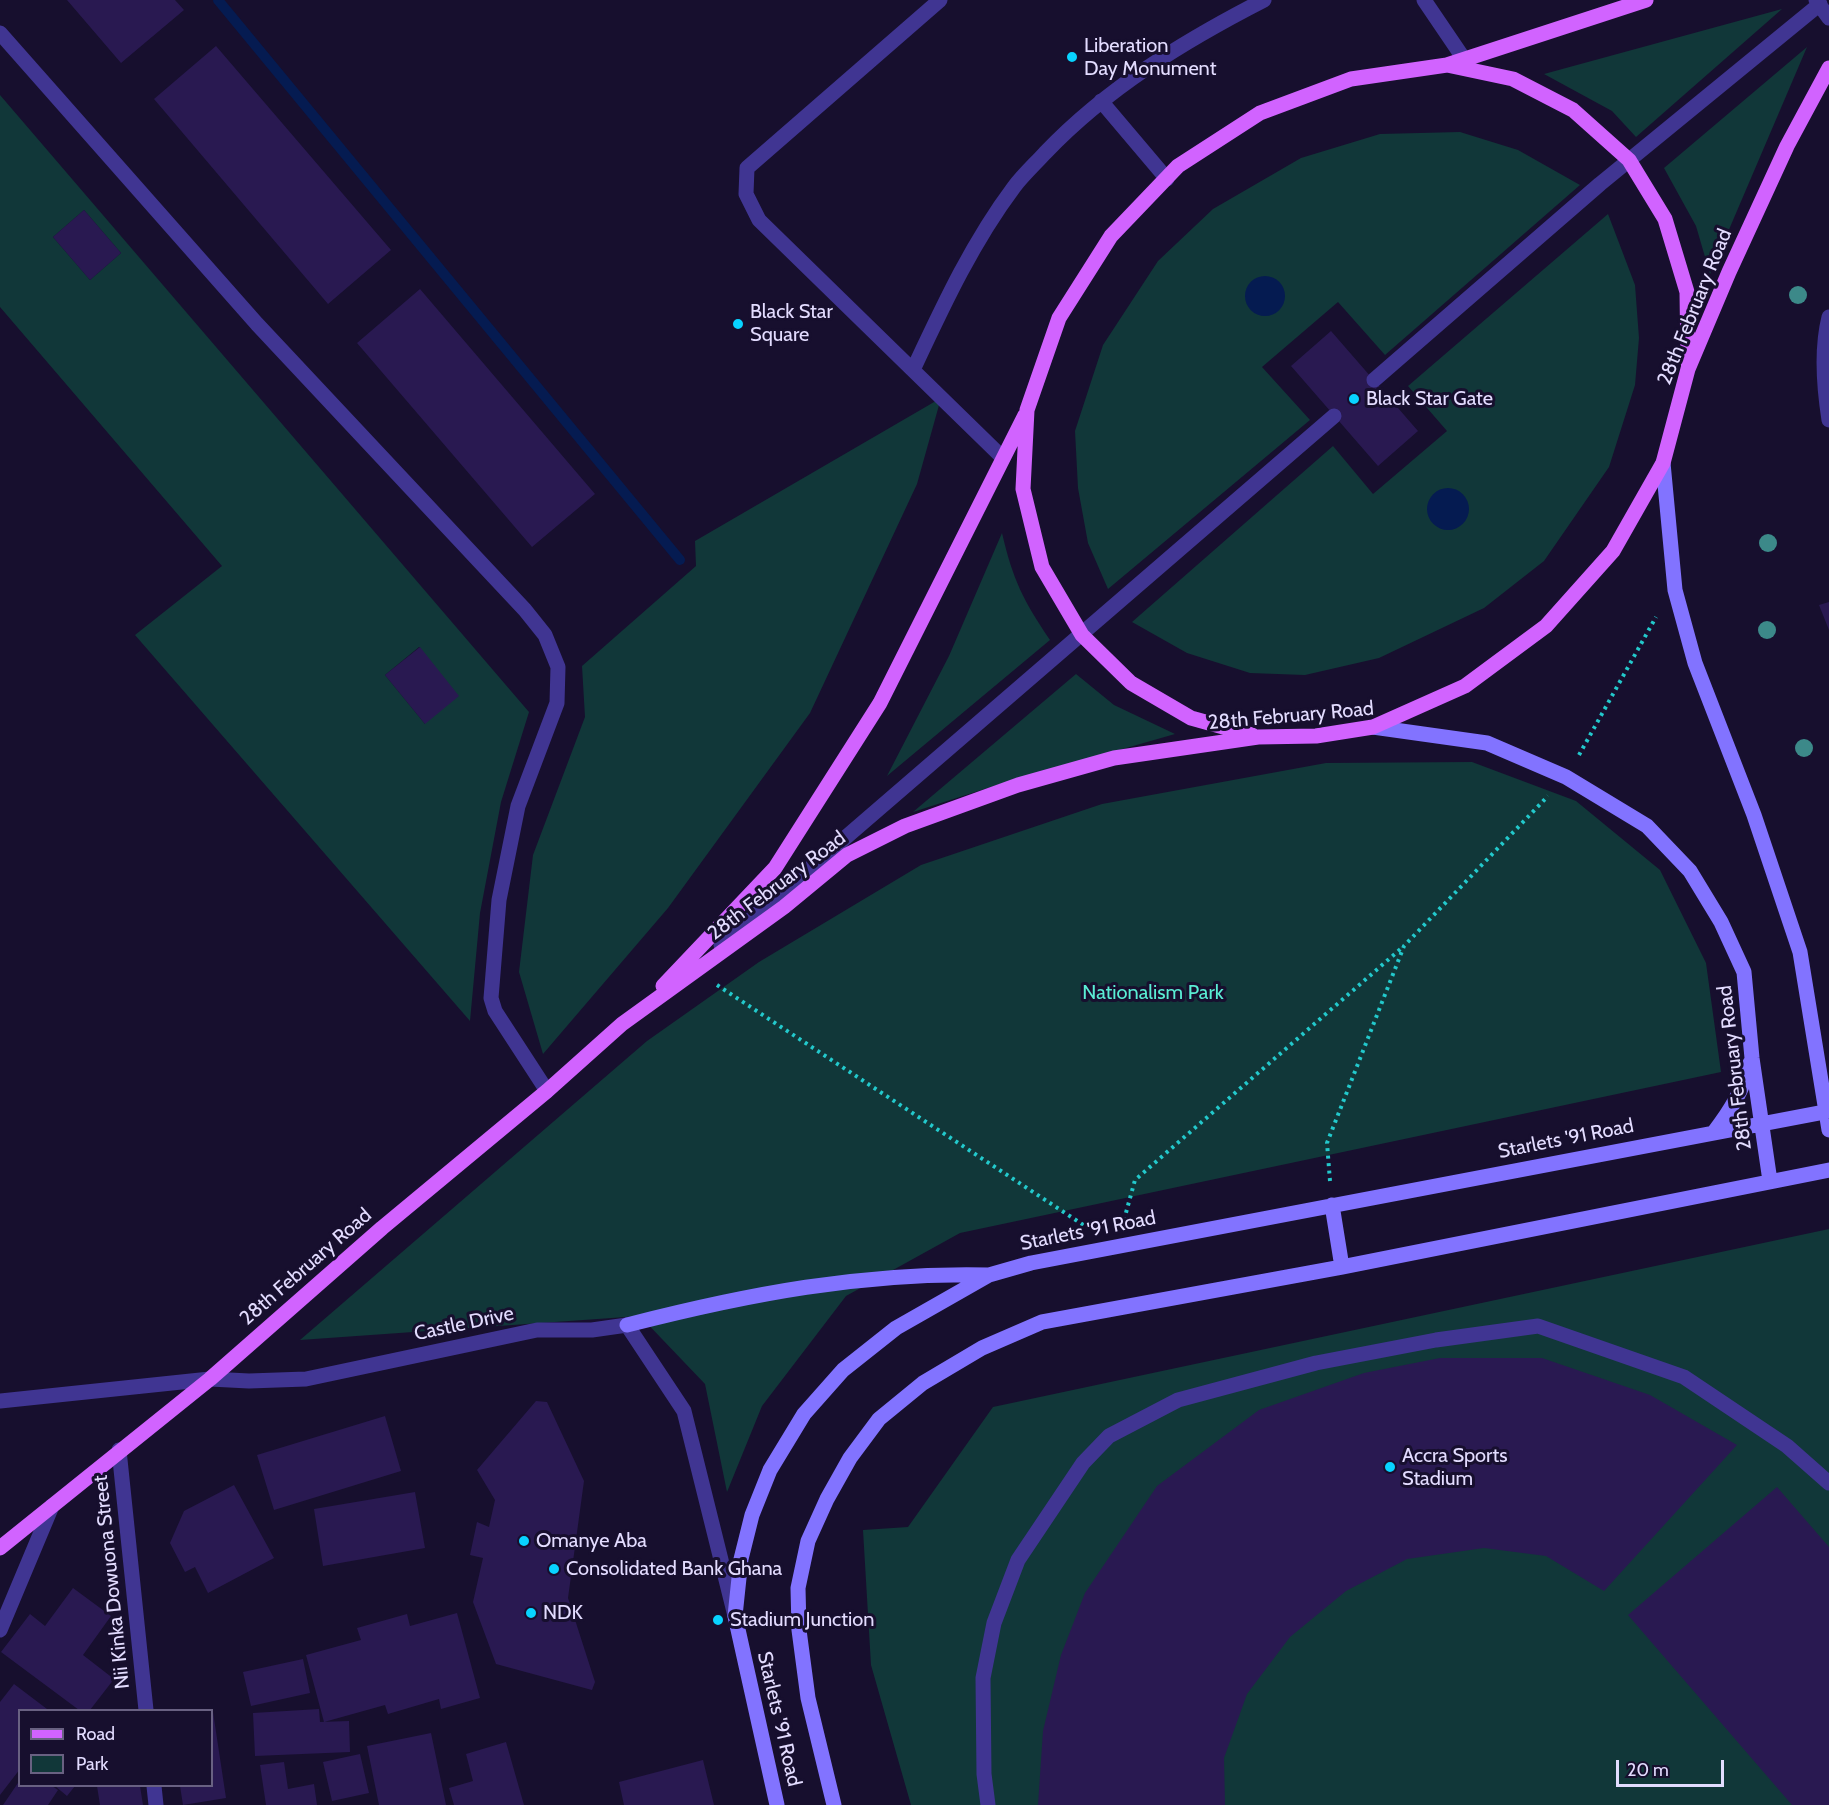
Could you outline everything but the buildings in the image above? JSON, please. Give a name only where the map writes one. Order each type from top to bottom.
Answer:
[{"type":"main road","points":[[1258,737],[1191,718],[1131,683],[1082,635],[1042,567],[1023,489],[1027,410],[1059,318],[1111,236],[1178,166],[1260,113],[1351,79],[1447,65],[1646,0]]},
{"type":"main road","points":[[1447,65],[1513,79],[1573,110],[1629,160],[1665,219],[1687,292],[1688,369]]},
{"type":"main road","name":"28th February Road","points":[[1829,68],[1787,146],[1728,272],[1688,369],[1663,463],[1675,590],[1695,663],[1754,815],[1797,942],[1829,1130]]},
{"type":"main road","name":"28th February Road","points":[[0,1548],[210,1379],[382,1228],[547,1091],[637,1012],[775,868],[880,703],[1027,410]]},
{"type":"main road","points":[[1373,727],[1465,686],[1546,626],[1613,551],[1663,463]]},
{"type":"main road","name":"28th February Road","points":[[637,1012],[784,907],[847,855],[905,826],[1018,785],[1114,758],[1258,737],[1316,736],[1373,727],[1487,743],[1566,777],[1647,826],[1690,871],[1721,922],[1744,972],[1752,1058],[1770,1181]]},
{"type":"main road","points":[[1813,1034],[1829,1066]]},
{"type":"main road","points":[[1714,1132],[1731,1110],[1744,1085],[1752,1058]]},
{"type":"main road","name":"Starlets '91 Road","points":[[777,1805],[735,1616],[741,1559],[752,1515],[770,1470],[804,1414],[843,1370],[896,1328],[989,1275],[1031,1263],[1827,1111]]},
{"type":"main road","name":"Starlets '91 Road","points":[[834,1805],[808,1698],[799,1630],[798,1588],[808,1541],[827,1498],[850,1458],[879,1419],[923,1383],[982,1348],[1042,1322],[1342,1267],[1829,1170]]},
{"type":"main road","points":[[1332,1205],[1342,1267]]},
{"type":"main road","points":[[627,1325],[724,1301],[861,1278],[937,1274],[989,1275]]},
{"type":"street","points":[[940,0],[747,168],[747,195],[759,220],[1003,458]]},
{"type":"street","points":[[913,370],[964,262],[1015,185],[1075,122],[1101,101],[1184,44],[1264,0]]},
{"type":"street","points":[[1424,0],[1464,59]]},
{"type":"street","points":[[1374,380],[1629,160],[1818,2],[1829,18]]},
{"type":"street","points":[[0,33],[257,324],[525,610],[544,635],[558,667],[557,703],[518,806],[499,900],[491,987],[495,1011],[547,1091]]},
{"type":"street","points":[[1101,101],[1167,178]]},
{"type":"street","points":[[1829,317],[1826,330],[1825,396],[1829,420]]},
{"type":"street","points":[[637,1012],[694,969],[1334,416]]},
{"type":"street","points":[[627,1325],[684,1411],[735,1616]]},
{"type":"street","name":"Castle Drive","points":[[0,1401],[210,1379],[249,1381],[306,1379],[537,1330],[592,1330],[627,1325]]},
{"type":"street","points":[[988,1805],[984,1774],[983,1678],[994,1623],[1018,1560],[1083,1462],[1109,1437],[1178,1400],[1316,1363],[1436,1340],[1538,1326],[1683,1377],[1787,1446],[1829,1483]]},
{"type":"street","name":"Nii Kinka Dowuona Street","points":[[119,1450],[146,1709]]},
{"type":"street","points":[[0,1630],[52,1506]]},
{"type":"street","points":[[154,1787],[156,1805]]},
{"type":"path","points":[[696,972],[1117,1246],[1135,1180],[1404,946],[1566,777],[1655,619],[1675,590]]},
{"type":"path","points":[[1332,1205],[1327,1143],[1404,946]]},
{"type":"green space","points":[[1782,9],[1636,137],[1612,111],[1544,74]]},
{"type":"green space","points":[[1807,47],[1710,274],[1696,226],[1664,168]]},
{"type":"green space","points":[[0,95],[529,712],[501,802],[480,913],[470,1021],[135,635],[222,566],[0,307]],"holes":[[[84,210],[121,253],[90,280],[53,237]],[[420,647],[425,724],[385,675]]]},
{"type":"green space","points":[[1460,132],[1518,150],[1580,185],[1385,355],[1338,302],[1262,367],[1310,420],[1108,589],[1088,543],[1078,488],[1075,431],[1103,345],[1158,261],[1213,209],[1301,158],[1380,134]]},
{"type":"green space","points":[[1608,214],[1635,285],[1639,338],[1635,385],[1609,467],[1544,561],[1484,608],[1379,658],[1305,675],[1250,673],[1187,653],[1132,622],[1333,446],[1373,494],[1447,431],[1408,386]]},
{"type":"green space","points":[[941,398],[917,484],[810,713],[668,908],[543,1054],[519,972],[533,855],[585,717],[582,666],[696,566],[695,541]]},
{"type":"green space","points":[[1002,533],[1010,564],[1020,589],[1050,640],[887,776],[949,656]]},
{"type":"green space","points":[[1076,674],[1114,705],[1175,734],[997,785],[913,812]]},
{"type":"green space","name":"Nationalism Park","points":[[1472,762],[1576,801],[1660,870],[1706,963],[1721,1072],[960,1233],[846,1296],[762,1406],[727,1492],[705,1384],[640,1316],[300,1340],[647,1041],[759,962],[921,865],[1102,804],[1326,763]]},
{"type":"green space","name":"Accra Sports Stadium","points":[[1829,1229],[1829,1805],[911,1805],[871,1665],[863,1530],[908,1527],[993,1407]]},
{"type":"water","points":[[1265,276],[1279,282],[1285,296],[1279,310],[1265,316],[1251,310],[1245,296],[1251,282]]},
{"type":"water","points":[[1448,488],[1456,489],[1463,494],[1468,501],[1468,517],[1463,524],[1456,529],[1448,530],[1440,529],[1433,524],[1428,517],[1427,509],[1428,501],[1433,494],[1440,489]]},
{"type":"waterway","points":[[218,0],[680,560]]},
{"type":"place","name":"Liberation Day Monument","points":[[1072,57]]},
{"type":"place","name":"Black Star Square","points":[[738,324]]},
{"type":"place","name":"Black Star Gate","points":[[1354,399]]},
{"type":"place","name":"Accra Sports Stadium","points":[[1390,1467]]},
{"type":"place","name":"Omanye Aba","points":[[524,1541]]},
{"type":"place","name":"Consolidated Bank Ghana","points":[[554,1569]]},
{"type":"place","name":"NDK","points":[[531,1613]]},
{"type":"place","name":"Stadium Junction","points":[[718,1620]]}]
